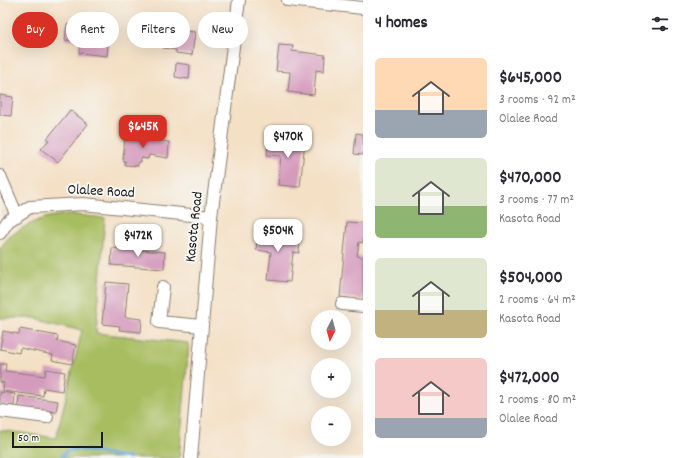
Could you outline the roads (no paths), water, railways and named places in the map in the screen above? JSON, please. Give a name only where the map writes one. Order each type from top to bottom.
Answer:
[{"type":"street","name":"Kasota Road","points":[[191,458],[211,217],[239,0]]},
{"type":"street","points":[[288,0],[363,8]]},
{"type":"street","points":[[0,176],[17,216]]},
{"type":"street","name":"Olalee Road","points":[[0,233],[8,221],[30,207],[83,204],[211,217]]},
{"type":"street","points":[[163,287],[159,322],[202,326]]},
{"type":"street","points":[[342,304],[363,306]]},
{"type":"street","points":[[0,411],[47,417]]},
{"type":"waterway","points":[[61,458],[67,451],[77,449],[129,458]]}]
